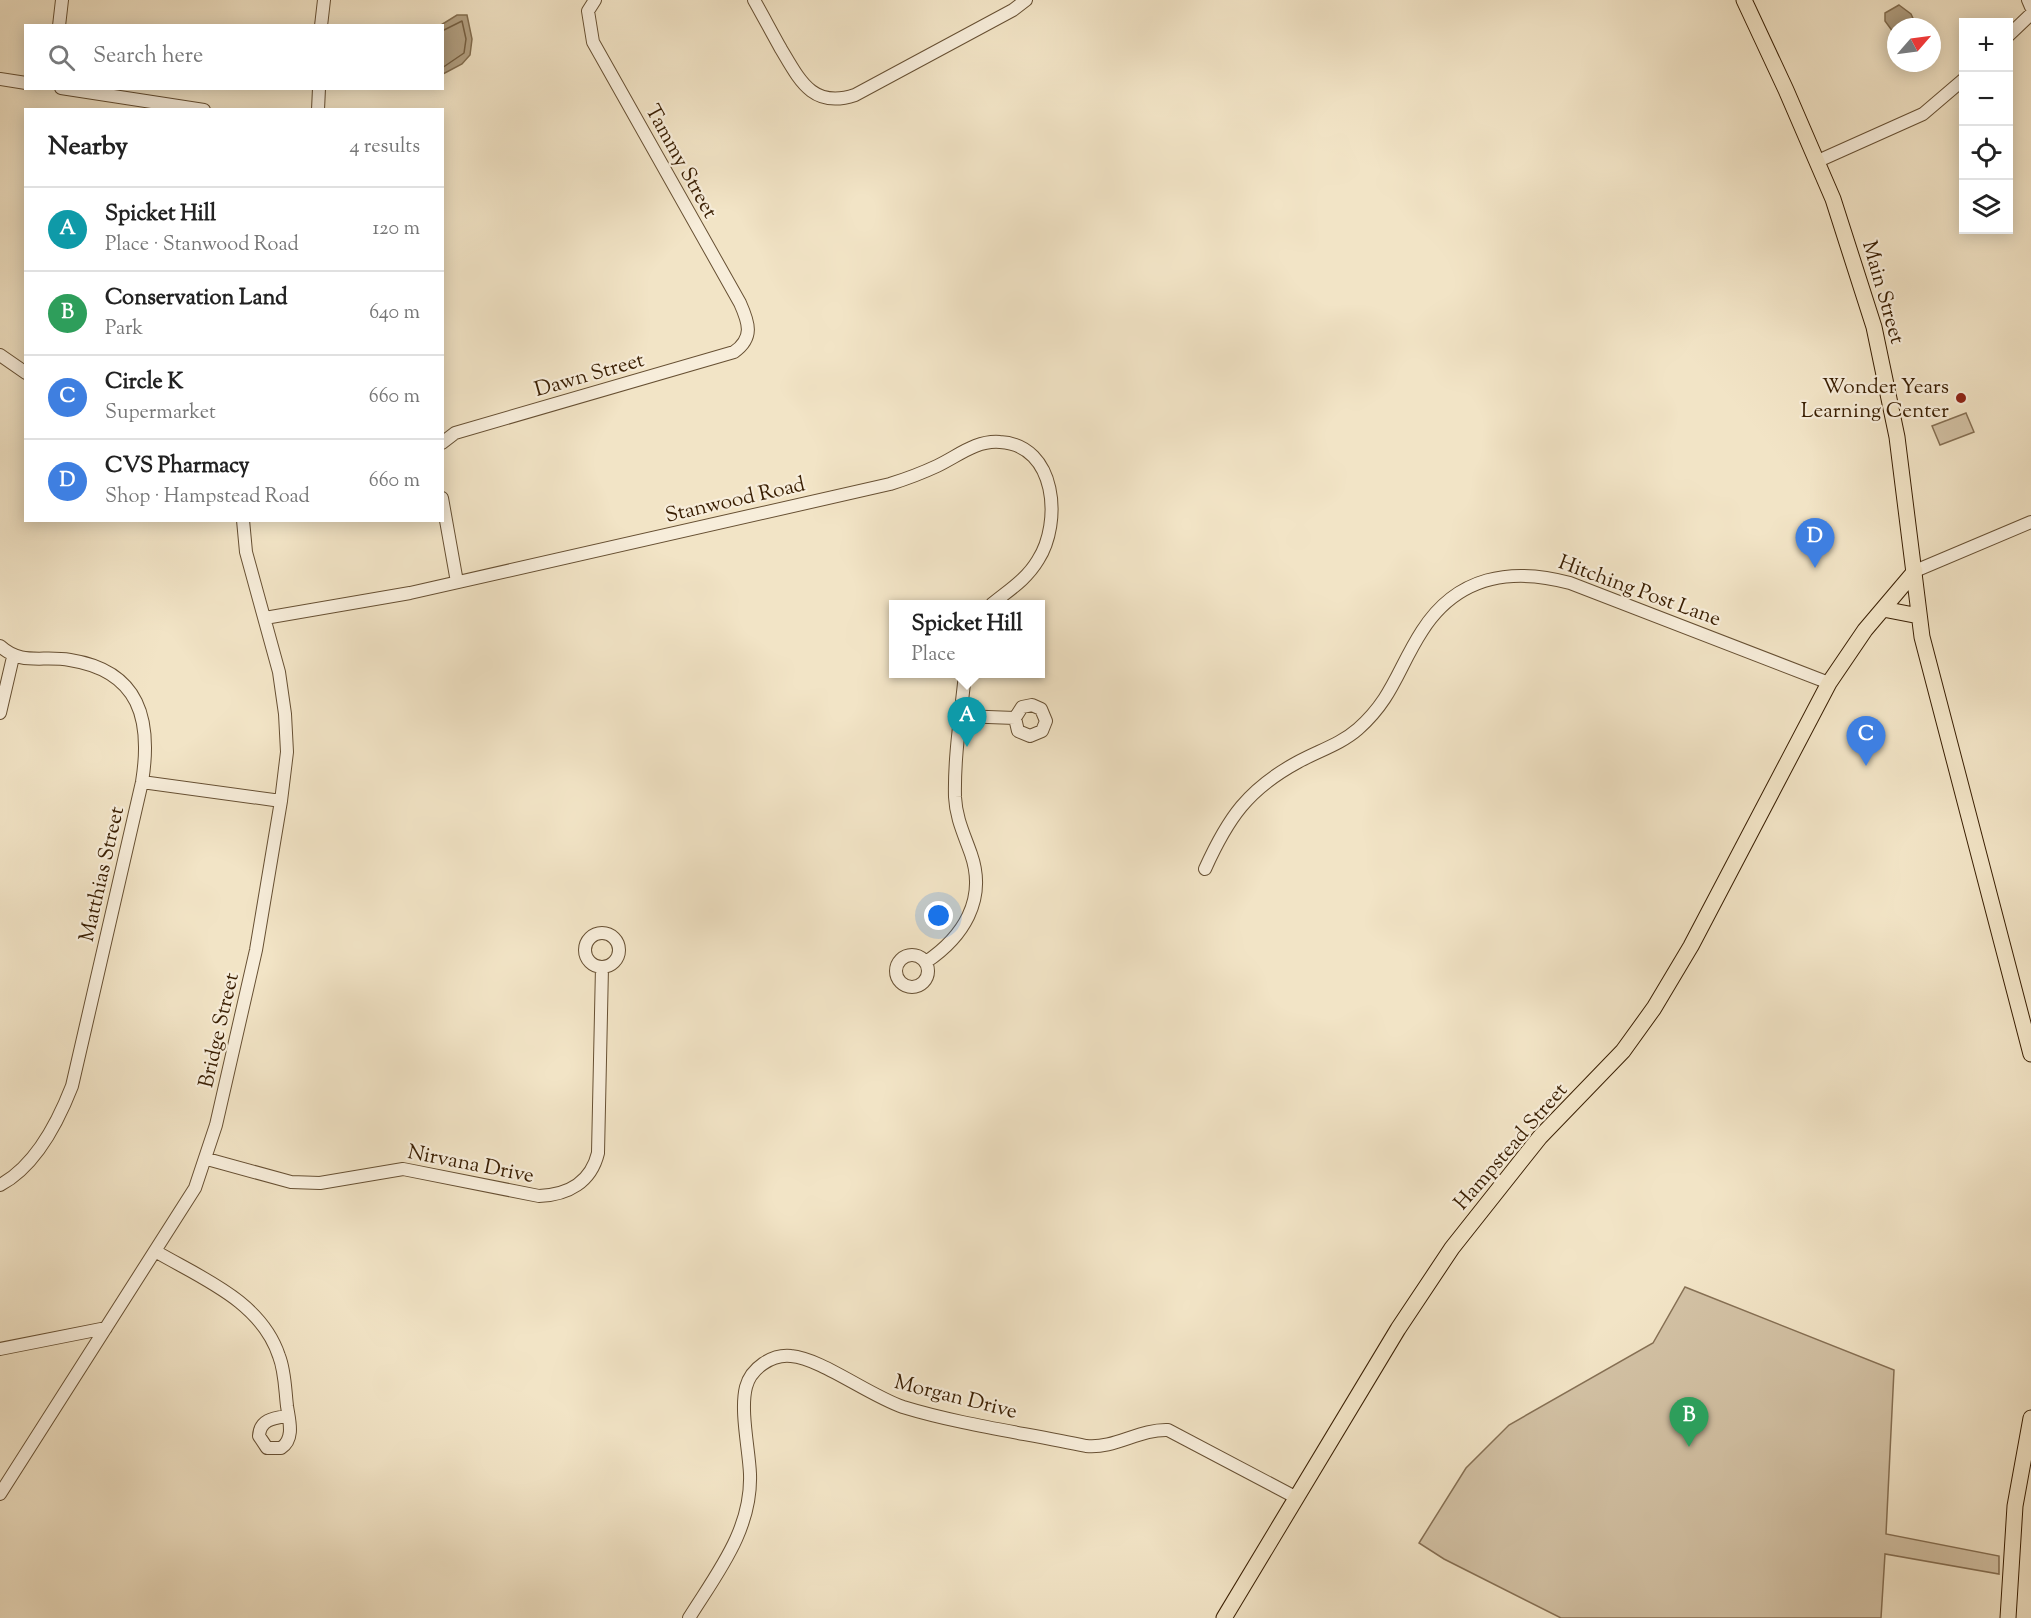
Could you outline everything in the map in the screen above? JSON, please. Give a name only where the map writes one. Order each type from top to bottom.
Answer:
[{"type":"main road","name":"Main Street","points":[[1744,0],[1818,161],[1852,253],[1874,327],[1897,437],[1919,616],[1942,720],[2027,1022],[2031,1054]]},
{"type":"main road","name":"Hampstead Street","points":[[1224,1618],[1398,1329],[1474,1218],[1540,1137],[1623,1051],[1660,999],[1696,936],[1829,682],[1855,644],[1915,571]]},
{"type":"main road","points":[[1883,609],[1919,616]]},
{"type":"main road","points":[[2008,1618],[2015,1506],[2031,1418]]},
{"type":"street","points":[[59,24],[62,0]]},
{"type":"street","points":[[321,24],[324,0]]},
{"type":"street","name":"Tammy Street","points":[[595,0],[588,11],[593,42],[740,303],[749,324],[749,336],[745,341]]},
{"type":"street","points":[[754,0],[803,84],[822,97],[833,99],[855,95],[1012,10],[1026,0]]},
{"type":"street","points":[[2028,0],[2031,7]]},
{"type":"street","points":[[2013,31],[2031,14]]},
{"type":"street","points":[[0,80],[24,83]]},
{"type":"street","points":[[1818,161],[1923,114],[1959,83]]},
{"type":"street","points":[[74,90],[191,108]]},
{"type":"street","points":[[318,108],[319,90]]},
{"type":"street","name":"Dawn Street","points":[[444,442],[455,434],[734,352],[745,341]]},
{"type":"street","points":[[0,355],[24,372]]},
{"type":"street","name":"Stanwood Road","points":[[265,618],[345,606],[457,582],[890,484],[936,466],[975,445],[1002,442],[1024,449],[1041,466],[1050,491],[1052,520],[1046,547],[1032,570],[997,600]]},
{"type":"street","points":[[444,509],[457,582]]},
{"type":"street","name":"Bridge Street","points":[[0,1494],[195,1188],[207,1159],[256,950],[287,752],[279,672],[246,552],[243,522]]},
{"type":"street","points":[[1915,571],[2031,522]]},
{"type":"street","name":"Hitching Post Lane","points":[[1204,868],[1224,829],[1244,801],[1269,779],[1356,731],[1387,699],[1423,630],[1436,612],[1468,589],[1493,578],[1526,574],[1570,583],[1829,682]]},
{"type":"street","points":[[0,646],[13,657],[0,712]]},
{"type":"street","name":"Matthias Street","points":[[0,1185],[11,1179],[40,1145],[63,1107],[72,1086],[142,782],[146,752],[145,722],[137,703],[123,685],[88,664],[70,660],[13,657]]},
{"type":"street","points":[[926,962],[960,933],[975,902],[976,876],[959,824],[955,797],[965,678]]},
{"type":"street","points":[[961,716],[1015,718]]},
{"type":"street","points":[[142,782],[281,801]]},
{"type":"street","name":"Nirvana Drive","points":[[207,1159],[274,1179],[309,1184],[403,1169],[539,1196],[562,1194],[589,1175],[598,1153],[602,967]]},
{"type":"street","points":[[155,1251],[234,1298],[266,1328],[282,1367],[288,1416]]},
{"type":"street","points":[[0,1349],[106,1328]]},
{"type":"street","name":"Morgan Drive","points":[[689,1618],[735,1544],[747,1508],[750,1473],[746,1387],[753,1374],[763,1364],[783,1356],[805,1359],[902,1406],[1086,1446],[1109,1445],[1144,1433],[1168,1430],[1297,1498]]},
{"type":"shaded area","points":[[1966,413],[1974,432],[1940,445],[1932,426]]},
{"type":"shaded area","points":[[1685,1287],[1894,1370],[1886,1534],[1999,1556],[1999,1574],[1885,1554],[1881,1618],[1561,1618],[1444,1559],[1419,1543],[1466,1468],[1509,1425],[1653,1343]]},
{"type":"water","points":[[1899,5],[1913,18],[1887,18],[1887,24],[1885,13]]},
{"type":"water","points":[[457,15],[467,15],[472,39],[470,55],[462,64],[444,73],[444,24]]},
{"type":"place","name":"Wonder Years Learning Center","points":[[1961,398]]},
{"type":"place","name":"CVS Pharmacy","points":[[1815,568]]},
{"type":"place","name":"Spicket Hill","points":[[967,747]]},
{"type":"place","name":"Circle K","points":[[1866,766]]},
{"type":"place","name":"Conservation Land","points":[[1689,1447]]}]
